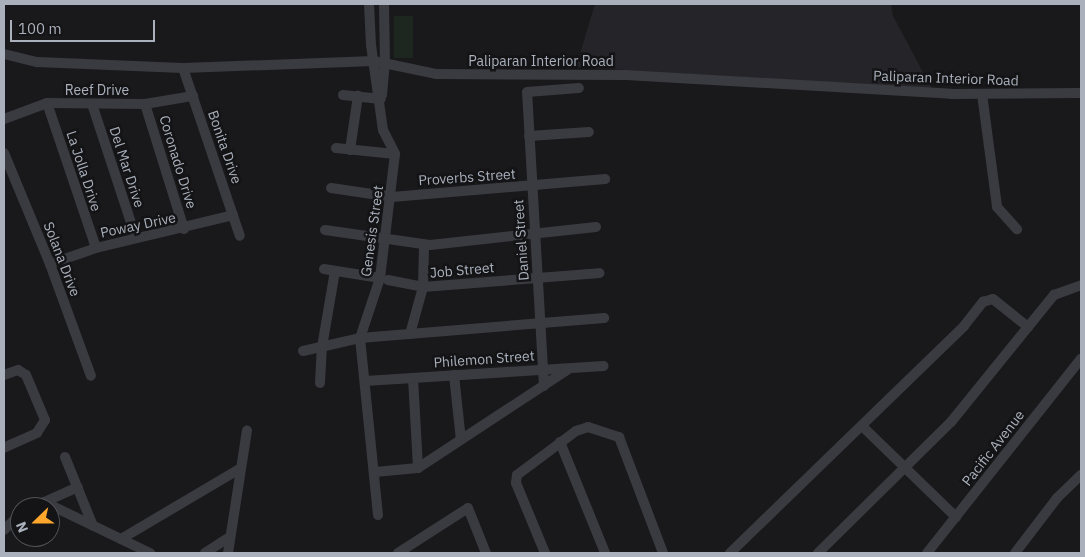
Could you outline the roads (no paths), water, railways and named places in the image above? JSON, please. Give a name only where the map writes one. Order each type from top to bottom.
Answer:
[{"type":"street","name":"Genesis Street","points":[[369,4],[374,61],[384,130],[395,154],[392,196],[385,240],[384,279],[360,338],[378,515]]},
{"type":"street","name":"Genesis Street","points":[[381,99],[385,62],[384,4]]},
{"type":"street","name":"Paliparan Interior Road","points":[[4,54],[36,62],[183,68],[374,61],[436,74],[626,75],[982,94],[1081,93]]},
{"type":"street","name":"Bonita Drive","points":[[183,68],[240,236]]},
{"type":"street","name":"Daniel Street","points":[[544,386],[527,92],[579,88]]},
{"type":"street","points":[[982,94],[997,207],[1017,229]]},
{"type":"street","points":[[344,95],[381,99]]},
{"type":"street","name":"Reef Drive","points":[[4,119],[47,104],[145,104],[193,96]]},
{"type":"street","points":[[350,150],[358,96]]},
{"type":"street","name":"La Jolla Drive","points":[[47,104],[96,248]]},
{"type":"street","name":"Del Mar Drive","points":[[92,104],[136,238]]},
{"type":"street","name":"Coronado Drive","points":[[145,104],[184,229]]},
{"type":"street","points":[[529,136],[590,132]]},
{"type":"street","points":[[336,148],[395,154]]},
{"type":"street","name":"Solana Drive","points":[[4,153],[50,264],[91,376]]},
{"type":"street","name":"Proverbs Street","points":[[331,188],[392,196],[605,179]]},
{"type":"street","name":"Poway Drive","points":[[50,264],[96,248],[184,229],[233,215]]},
{"type":"street","points":[[325,230],[385,240],[424,244],[596,227]]},
{"type":"street","points":[[410,334],[423,287],[424,244]]},
{"type":"street","name":"Job Street","points":[[322,347],[330,270],[423,287],[599,273]]},
{"type":"street","points":[[818,553],[951,422],[1054,295],[1081,284]]},
{"type":"street","points":[[730,553],[964,326],[988,298],[1028,327]]},
{"type":"street","points":[[303,351],[360,338],[604,318]]},
{"type":"street","points":[[320,382],[322,347]]},
{"type":"street","name":"Pacific Avenue","points":[[929,553],[956,516],[1081,359]]},
{"type":"street","name":"Philemon Street","points":[[365,381],[604,366]]},
{"type":"street","points":[[375,472],[418,468],[571,368]]},
{"type":"street","points":[[4,374],[18,370],[26,375],[45,420],[37,433],[4,448]]},
{"type":"street","points":[[454,375],[461,440]]},
{"type":"street","points":[[413,378],[418,468]]},
{"type":"street","points":[[862,426],[904,469],[956,516]]},
{"type":"street","points":[[545,553],[516,483],[517,475],[560,442],[588,427],[619,437],[663,553]]},
{"type":"street","points":[[228,553],[247,430]]},
{"type":"street","points":[[560,442],[605,553]]},
{"type":"street","points":[[65,457],[93,526]]},
{"type":"street","points":[[121,540],[241,468]]},
{"type":"street","points":[[1015,553],[1057,498],[1081,475]]},
{"type":"street","points":[[55,497],[78,487]]},
{"type":"street","points":[[398,553],[468,508],[486,553]]},
{"type":"street","points":[[60,510],[150,553]]},
{"type":"street","points":[[205,553],[230,537]]}]
